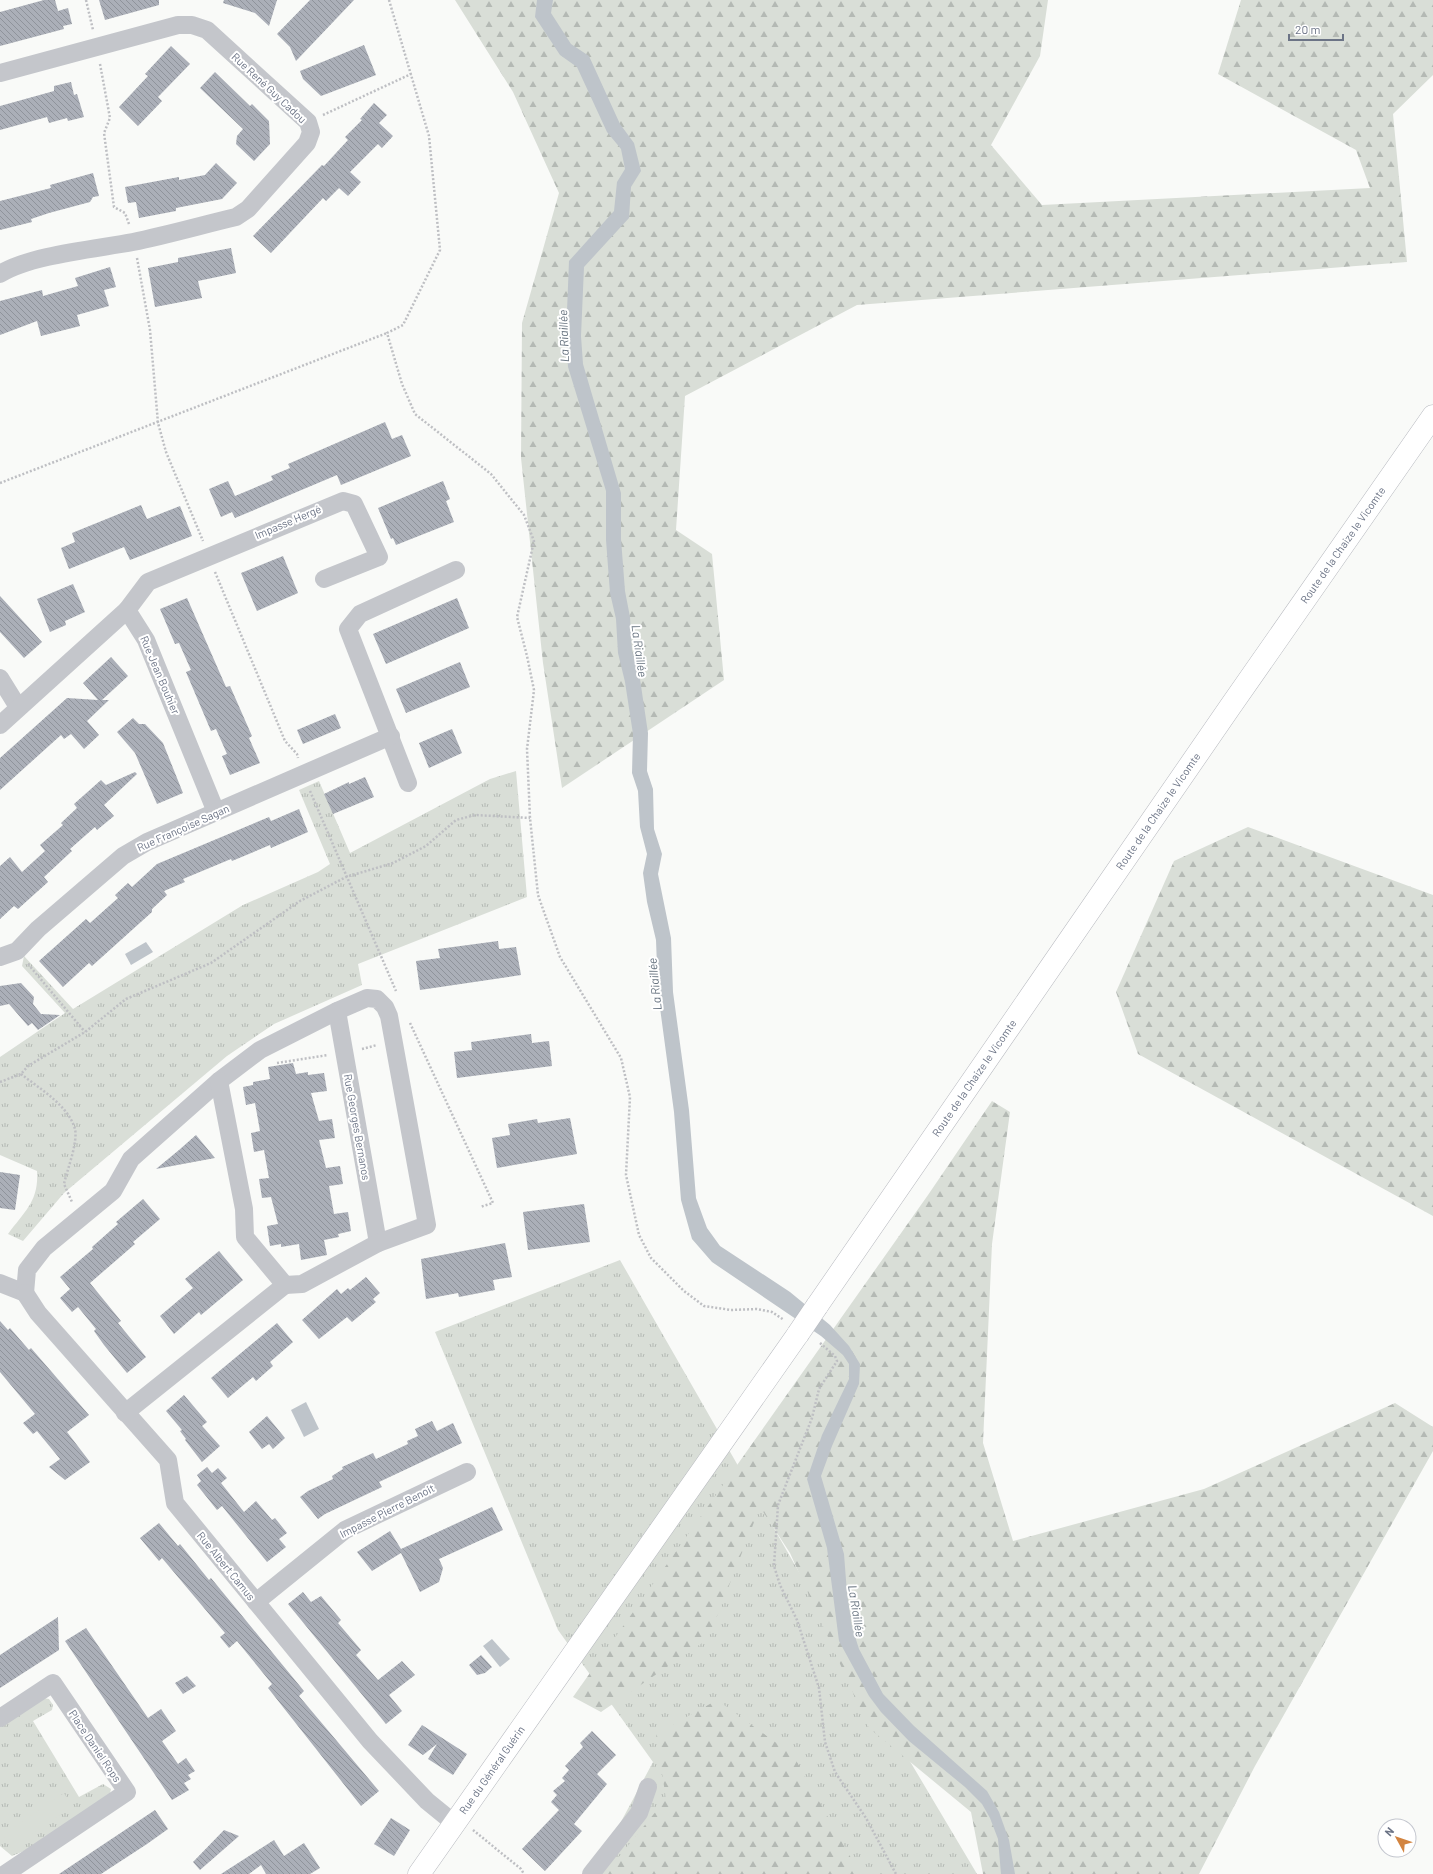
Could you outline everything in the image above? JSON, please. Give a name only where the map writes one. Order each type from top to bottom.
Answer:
[{"type":"main road","name":"Route de la Chaize le Vicomte","points":[[791,1327],[817,1306],[886,1209],[1230,707],[1433,416]]},
{"type":"main road","name":"Rue du Général Guérin","points":[[419,1874],[565,1666],[791,1327]]},
{"type":"street","name":"Rue René Guy Cadou","points":[[0,73],[178,25],[192,25],[207,30],[308,122],[311,132],[307,143],[248,209],[236,217],[135,242],[51,257],[23,264],[0,274]]},
{"type":"street","name":"Impasse Hergé","points":[[127,610],[148,582],[343,500],[354,504],[379,557],[324,579]]},
{"type":"street","points":[[408,783],[391,736],[348,629],[360,614],[456,570]]},
{"type":"street","points":[[0,725],[18,707],[127,610]]},
{"type":"street","name":"Rue Jean Bouhier","points":[[127,610],[146,640],[216,812]]},
{"type":"street","points":[[0,678],[18,707]]},
{"type":"street","name":"Rue Françoise Sagan","points":[[0,957],[17,951],[38,929],[123,856],[147,842],[391,736]]},
{"type":"street","points":[[0,1283],[25,1293],[27,1270],[44,1248],[113,1191],[132,1159],[219,1081],[260,1050],[337,1011],[367,998],[377,999],[385,1007],[393,1041],[427,1225],[378,1243],[302,1284],[285,1285],[125,1413]]},
{"type":"street","name":"Rue Georges Bernanos","points":[[337,1011],[378,1243]]},
{"type":"street","points":[[219,1081],[244,1209],[246,1237],[285,1285]]},
{"type":"street","name":"Rue Albert Camus","points":[[25,1293],[38,1313],[168,1460],[175,1503],[370,1741],[427,1802],[456,1820]]},
{"type":"street","name":"Impasse Pierre Benoit","points":[[256,1602],[345,1530],[466,1472]]},
{"type":"street","name":"Place Daniel Rops","points":[[0,1718],[53,1683],[127,1792],[4,1870]]},
{"type":"street","points":[[591,1874],[639,1813],[648,1787]]},
{"type":"path","points":[[86,0],[110,118],[104,133],[114,207],[125,213],[135,242],[150,330],[150,347],[158,423],[166,452],[284,741],[296,754],[346,877],[397,994]]},
{"type":"path","points":[[0,483],[387,334],[403,325],[440,250],[429,136],[389,0]]},
{"type":"path","points":[[308,122],[411,74]]},
{"type":"path","points":[[387,334],[402,384],[415,414],[491,474],[524,515],[534,541],[517,617],[528,656],[534,690],[527,749],[530,818],[538,895],[560,957],[621,1058],[630,1097],[626,1175],[639,1235],[651,1258],[684,1291],[704,1306],[731,1310],[757,1309],[772,1312],[791,1327]]},
{"type":"path","points":[[0,1082],[22,1074],[28,1066],[85,1032],[126,998],[211,963],[300,901],[346,877],[394,863],[426,846],[456,820],[475,815],[530,818]]},
{"type":"path","points":[[17,951],[85,1032]]},
{"type":"path","points":[[407,1016],[493,1203],[480,1207]]},
{"type":"path","points":[[274,1063],[344,1053],[393,1041],[416,1038]]},
{"type":"path","points":[[22,1074],[63,1108],[75,1130],[73,1149],[64,1184],[80,1218]]},
{"type":"path","points":[[820,1343],[835,1356],[837,1361],[819,1389],[812,1418],[778,1505],[774,1566],[780,1585],[797,1620],[819,1688],[825,1742],[835,1772],[866,1818],[896,1874]]},
{"type":"path","points":[[456,1820],[521,1869],[524,1874]]},
{"type":"green space","points":[[455,0],[1048,0],[1040,56],[991,145],[1042,205],[1370,188],[1356,150],[1218,74],[1241,0],[1433,0],[1433,75],[1393,114],[1407,262],[857,305],[685,396],[676,530],[712,554],[724,680],[562,788],[543,663],[521,458],[522,323],[559,193],[513,92]]},
{"type":"green space","points":[[516,771],[527,897],[358,964],[362,985],[274,1024],[227,1056],[64,1193],[23,1241],[8,1234],[30,1205],[36,1190],[37,1171],[0,1155],[0,1057],[65,1013],[22,966],[24,956],[73,1009],[243,905],[318,872],[330,864],[299,790],[319,781],[350,853],[490,779]]},
{"type":"green space","points":[[1248,827],[1433,895],[1433,1216],[1138,1054],[1116,992],[1174,861]]},
{"type":"green space","points":[[992,1101],[1010,1112],[992,1244],[983,1443],[1013,1541],[1204,1489],[1395,1403],[1433,1427],[1433,1451],[1255,1766],[1199,1874],[983,1874],[971,1812],[869,1728],[790,1553],[760,1507],[708,1639],[601,1712],[573,1697],[928,1195]]},
{"type":"green space","points":[[620,1260],[842,1647],[977,1874],[593,1874],[653,1762],[558,1630],[435,1332]]},
{"type":"green space","points":[[43,1698],[49,1699],[53,1705],[52,1710],[33,1721],[79,1797],[103,1784],[111,1789],[109,1798],[36,1846],[12,1856],[0,1846],[0,1726]]},
{"type":"green space","points":[[717,1700],[793,1755],[860,1874],[605,1874],[666,1799],[656,1734]]},
{"type":"green space","points":[[64,1793],[72,1807],[11,1848],[3,1835]]},
{"type":"shaded area","points":[[537,0],[553,0],[551,13],[571,44],[589,56],[620,124],[634,143],[641,171],[631,187],[629,218],[584,267],[581,336],[583,364],[621,493],[621,539],[625,591],[630,617],[632,651],[640,679],[648,733],[647,771],[653,789],[654,829],[662,854],[658,874],[671,938],[673,992],[689,1110],[696,1198],[707,1228],[720,1246],[790,1292],[830,1325],[849,1346],[860,1364],[859,1384],[832,1446],[821,1476],[844,1554],[847,1593],[852,1627],[859,1649],[883,1694],[914,1726],[987,1791],[999,1812],[1009,1840],[1015,1874],[1001,1874],[998,1839],[990,1818],[982,1804],[965,1787],[909,1741],[881,1712],[869,1696],[839,1641],[827,1548],[807,1479],[822,1435],[849,1379],[849,1364],[843,1355],[821,1336],[712,1262],[692,1239],[681,1200],[674,1112],[658,993],[656,940],[647,902],[643,873],[647,854],[640,827],[638,791],[632,773],[633,734],[625,682],[618,653],[616,619],[610,593],[606,540],[606,491],[568,367],[566,336],[569,261],[614,211],[617,182],[625,169],[621,149],[607,132],[577,67],[560,55],[535,17]]},
{"type":"shaded area","points":[[146,942],[153,952],[131,965],[125,954]]},
{"type":"shaded area","points":[[306,1402],[319,1429],[304,1437],[291,1410]]},
{"type":"shaded area","points":[[492,1639],[510,1659],[500,1667],[483,1646]]},
{"type":"building","points":[[44,0],[55,0],[58,11],[68,8],[72,24],[63,26],[64,29],[0,46],[0,12]]},
{"type":"building","points":[[99,0],[159,0],[159,5],[105,20]]},
{"type":"building","points":[[224,0],[277,0],[269,26],[255,13],[223,3]]},
{"type":"building","points":[[310,0],[354,0],[296,61],[290,47],[277,34]]},
{"type":"building","points":[[364,45],[376,75],[321,96],[303,79],[300,71]]},
{"type":"building","points":[[171,46],[190,64],[158,97],[162,101],[138,126],[119,107],[148,76],[145,74]]},
{"type":"building","points":[[215,72],[250,106],[252,104],[269,121],[270,144],[254,161],[236,144],[237,136],[243,129],[200,88]]},
{"type":"building","points":[[71,82],[74,95],[77,94],[84,117],[68,121],[67,118],[49,123],[47,117],[0,130],[0,106],[54,91],[54,86]]},
{"type":"building","points":[[374,103],[387,115],[379,123],[393,136],[382,148],[378,144],[350,172],[361,182],[348,196],[339,188],[326,201],[323,198],[271,253],[253,236],[322,165],[324,166],[348,140],[345,137],[362,120],[360,119]]},
{"type":"building","points":[[216,163],[237,183],[222,199],[176,208],[176,211],[139,218],[136,202],[128,203],[125,187],[179,177],[179,180],[205,175]]},
{"type":"building","points":[[93,173],[99,196],[93,197],[90,202],[31,219],[32,222],[0,230],[0,201],[51,188],[50,185]]},
{"type":"building","points":[[231,248],[236,273],[198,281],[202,298],[155,307],[148,268],[178,262],[178,258]]},
{"type":"building","points":[[110,267],[116,287],[104,290],[109,306],[77,315],[80,326],[41,336],[37,321],[0,335],[0,301],[42,290],[43,296],[78,286],[75,278]]},
{"type":"building","points":[[385,422],[392,439],[402,435],[411,456],[341,485],[337,475],[235,518],[232,512],[221,517],[209,489],[228,481],[235,496],[273,480],[271,476],[290,468],[288,464]]},
{"type":"building","points":[[443,481],[450,499],[446,501],[454,522],[396,545],[393,538],[391,539],[378,508]]},
{"type":"building","points":[[141,505],[147,519],[180,506],[192,536],[130,560],[124,547],[69,569],[61,548],[75,542],[72,533]]},
{"type":"building","points":[[283,556],[298,593],[257,611],[241,573]]},
{"type":"building","points":[[73,584],[85,612],[65,621],[66,625],[50,632],[37,599]]},
{"type":"building","points":[[0,596],[42,642],[24,658],[0,632]]},
{"type":"building","points":[[187,598],[226,687],[230,686],[252,736],[249,738],[260,763],[230,775],[222,756],[227,754],[216,729],[211,731],[186,672],[191,670],[179,643],[175,644],[160,609]]},
{"type":"building","points":[[457,598],[469,628],[386,664],[373,634]]},
{"type":"building","points":[[111,657],[128,676],[102,700],[109,700],[87,721],[99,735],[84,749],[71,734],[64,739],[61,735],[0,790],[0,758],[67,698],[98,700],[83,683]]},
{"type":"building","points":[[460,662],[470,687],[406,713],[396,689]]},
{"type":"building","points":[[335,714],[341,728],[303,744],[297,730]]},
{"type":"building","points":[[133,718],[139,724],[145,724],[163,743],[183,793],[157,804],[135,753],[117,732]]},
{"type":"building","points":[[452,729],[462,753],[429,768],[419,743]]},
{"type":"building","points":[[135,772],[137,774],[104,805],[114,816],[97,830],[95,827],[70,849],[72,851],[44,877],[48,882],[18,909],[14,906],[0,919],[0,866],[10,857],[22,872],[45,851],[40,845],[63,825],[61,823],[77,808],[74,804],[101,780],[106,785]]},
{"type":"building","points":[[365,777],[374,797],[333,814],[324,794],[349,782],[349,784]]},
{"type":"building","points":[[299,809],[308,832],[271,848],[270,845],[232,861],[231,859],[183,879],[185,882],[164,891],[167,895],[152,909],[152,912],[92,966],[89,963],[63,987],[39,961],[86,919],[90,923],[118,898],[115,895],[128,883],[132,887],[157,864],[269,817],[271,821]]},
{"type":"building","points":[[498,941],[499,949],[516,947],[521,975],[420,990],[416,961],[440,958],[438,949]]},
{"type":"building","points":[[21,983],[34,997],[33,1004],[41,1014],[60,1015],[38,1030],[32,1023],[28,1026],[9,1004],[0,1006],[0,986]]},
{"type":"building","points":[[531,1034],[532,1043],[549,1041],[552,1066],[457,1078],[454,1052],[472,1050],[471,1042]]},
{"type":"building","points":[[293,1063],[296,1074],[308,1072],[308,1075],[324,1073],[327,1091],[311,1093],[319,1121],[332,1119],[335,1138],[319,1140],[326,1168],[340,1166],[343,1184],[329,1186],[334,1214],[348,1212],[351,1231],[338,1234],[339,1237],[324,1240],[327,1255],[301,1260],[299,1244],[281,1247],[281,1244],[270,1246],[267,1226],[278,1224],[271,1197],[262,1198],[259,1179],[269,1178],[264,1150],[254,1152],[251,1133],[260,1131],[255,1103],[246,1105],[243,1087],[253,1085],[253,1082],[270,1079],[268,1067]]},
{"type":"building","points":[[570,1118],[577,1154],[497,1168],[492,1138],[510,1135],[508,1124],[537,1119],[538,1123]]},
{"type":"building","points":[[196,1135],[215,1158],[156,1169],[179,1150]]},
{"type":"building","points":[[0,1172],[20,1175],[15,1210],[0,1208]]},
{"type":"building","points":[[143,1199],[160,1219],[133,1242],[135,1244],[90,1283],[121,1321],[118,1323],[146,1357],[127,1373],[104,1345],[94,1331],[96,1329],[78,1307],[72,1312],[60,1298],[70,1289],[60,1277],[93,1249],[92,1247],[118,1224],[116,1222]]},
{"type":"building","points":[[584,1204],[590,1242],[528,1250],[523,1212]]},
{"type":"building","points":[[505,1243],[512,1277],[493,1280],[495,1290],[459,1297],[458,1293],[426,1299],[421,1259]]},
{"type":"building","points":[[219,1251],[243,1280],[201,1315],[199,1312],[174,1334],[160,1316],[193,1288],[185,1279]]},
{"type":"building","points":[[366,1277],[380,1293],[373,1299],[376,1302],[352,1322],[347,1317],[319,1339],[302,1320],[337,1289],[341,1294],[348,1288],[350,1290]]},
{"type":"building","points":[[0,1321],[8,1330],[10,1328],[29,1350],[31,1348],[89,1415],[67,1432],[90,1462],[65,1480],[49,1467],[60,1459],[37,1431],[33,1434],[23,1423],[35,1414],[0,1372]]},
{"type":"building","points":[[277,1323],[293,1342],[270,1362],[273,1366],[256,1381],[253,1377],[228,1398],[211,1378]]},
{"type":"building","points":[[184,1395],[207,1422],[202,1426],[220,1446],[202,1462],[185,1440],[186,1439],[180,1431],[182,1430],[166,1411]]},
{"type":"building","points":[[267,1416],[285,1438],[273,1449],[269,1444],[262,1449],[249,1432]]},
{"type":"building","points":[[432,1421],[437,1431],[453,1423],[462,1443],[379,1482],[382,1487],[325,1514],[318,1519],[300,1497],[308,1491],[333,1479],[332,1476],[343,1469],[342,1467],[373,1453],[376,1459],[408,1444],[407,1441],[418,1436],[415,1429]]},
{"type":"building","points":[[207,1467],[212,1473],[218,1468],[227,1478],[221,1483],[244,1512],[256,1501],[272,1520],[275,1518],[287,1533],[279,1539],[286,1547],[267,1562],[222,1506],[217,1510],[197,1485],[201,1481],[197,1475]]},
{"type":"building","points":[[492,1507],[503,1530],[439,1559],[443,1568],[439,1582],[420,1592],[401,1553],[372,1571],[357,1552],[390,1531],[401,1549]]},
{"type":"building","points":[[159,1523],[178,1546],[180,1544],[209,1580],[211,1578],[304,1691],[299,1696],[379,1791],[361,1806],[268,1688],[272,1684],[237,1641],[229,1648],[220,1637],[225,1633],[162,1558],[159,1561],[140,1538]]},
{"type":"building","points":[[303,1592],[311,1602],[321,1596],[341,1620],[338,1623],[361,1650],[356,1655],[378,1680],[402,1661],[415,1675],[389,1695],[402,1711],[386,1724],[288,1604]]},
{"type":"building","points":[[58,1617],[59,1650],[0,1688],[0,1655]]},
{"type":"building","points":[[86,1628],[148,1718],[161,1709],[176,1731],[162,1741],[178,1764],[186,1758],[195,1771],[188,1775],[191,1779],[184,1783],[189,1790],[172,1800],[65,1641]]},
{"type":"building","points":[[481,1655],[492,1667],[485,1673],[477,1675],[469,1665]]},
{"type":"building","points":[[187,1676],[196,1686],[183,1694],[175,1683]]},
{"type":"building","points":[[422,1725],[467,1754],[453,1775],[428,1759],[437,1744],[423,1755],[408,1745]]},
{"type":"building","points":[[592,1731],[616,1755],[597,1774],[607,1784],[574,1824],[582,1831],[545,1871],[522,1849],[559,1810],[551,1802],[557,1795],[553,1791],[565,1781],[562,1778],[569,1770],[565,1766],[583,1747],[580,1743]]},
{"type":"building","points":[[155,1810],[168,1829],[147,1844],[101,1874],[59,1874]]},
{"type":"building","points":[[391,1818],[410,1830],[394,1856],[374,1844]]},
{"type":"building","points":[[224,1830],[239,1836],[200,1870],[193,1862]]},
{"type":"building","points":[[274,1840],[284,1856],[304,1843],[320,1868],[310,1874],[266,1874],[261,1865],[249,1874],[221,1874]]},
{"type":"water label","name":"La Riaillée","points":[[564,336]]},
{"type":"water label","name":"La Riaillée","points":[[639,651]]},
{"type":"water label","name":"La Riaillée","points":[[655,984]]},
{"type":"water label","name":"La Riaillée","points":[[856,1611]]}]
